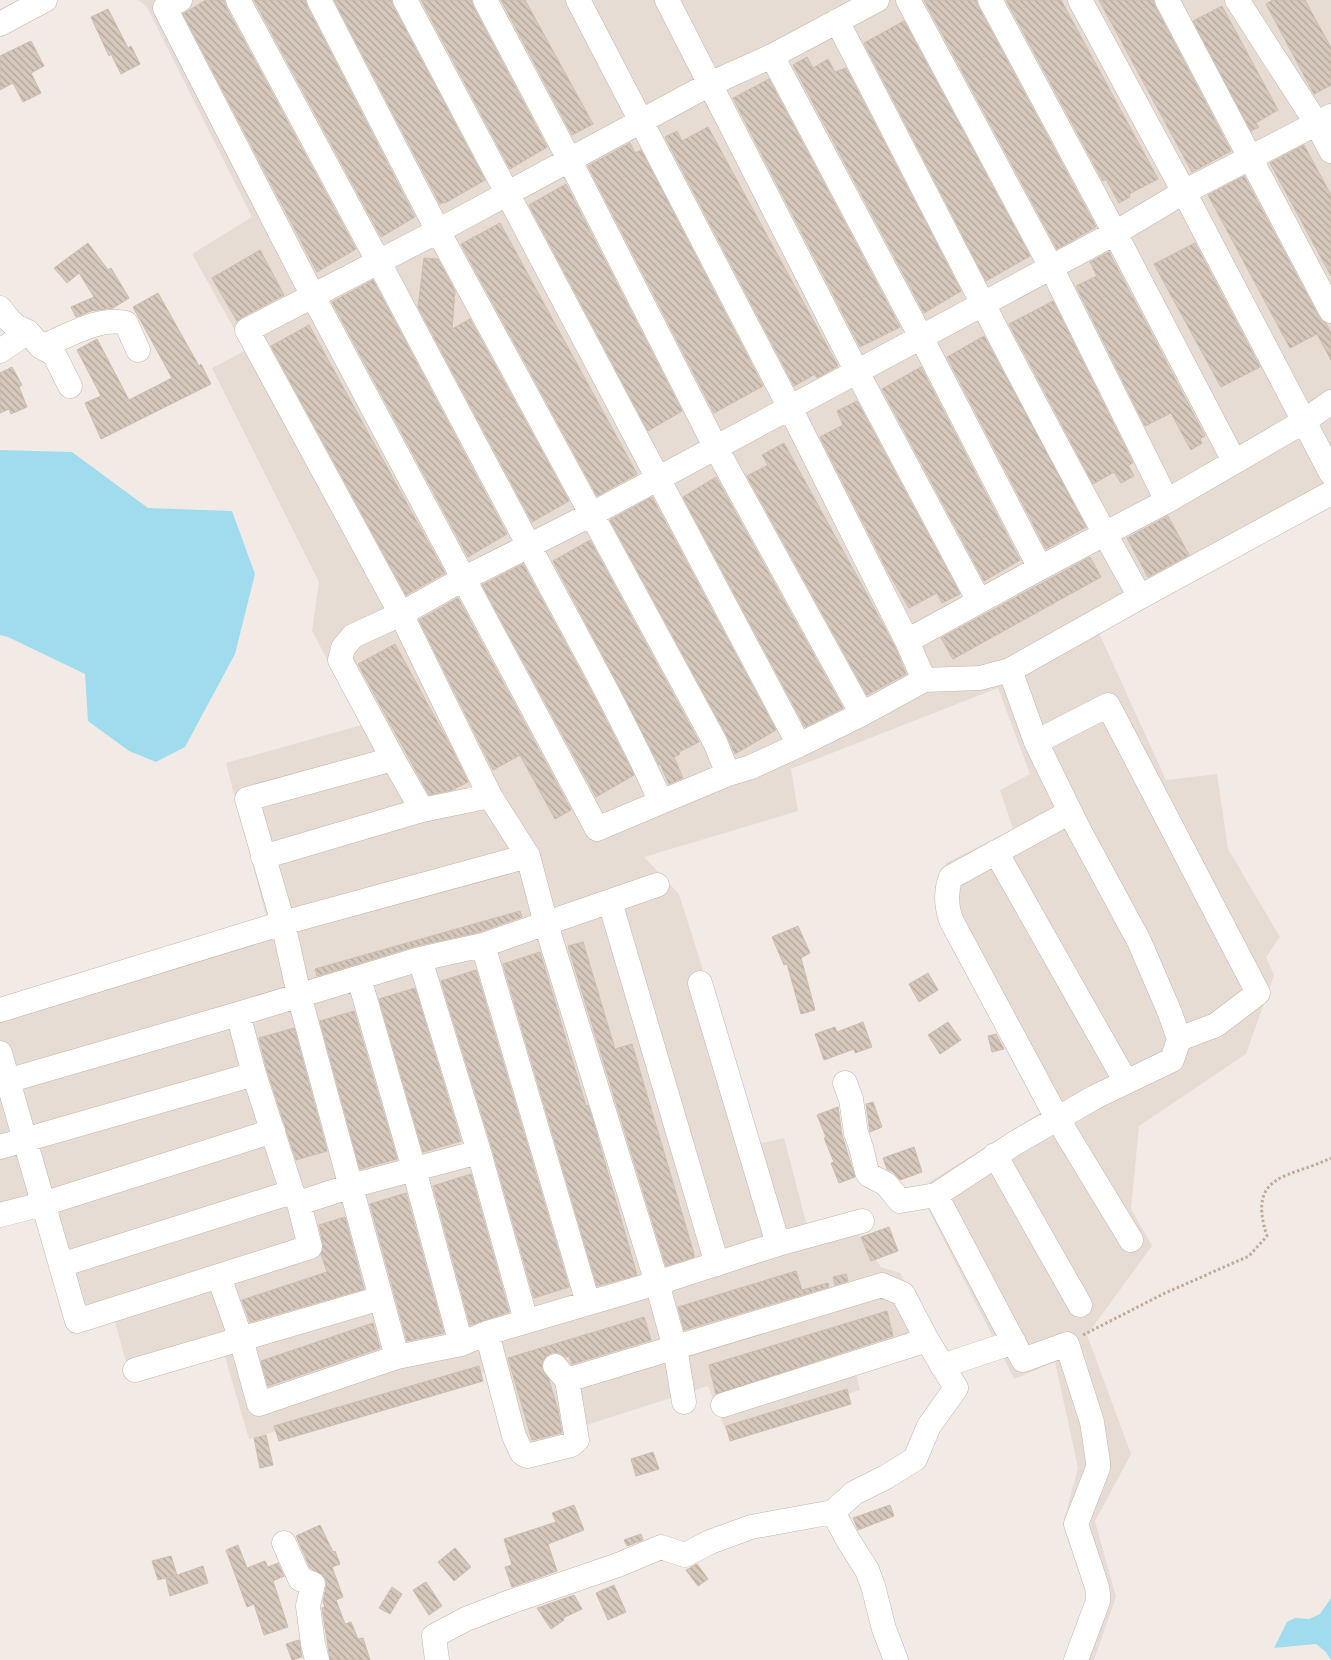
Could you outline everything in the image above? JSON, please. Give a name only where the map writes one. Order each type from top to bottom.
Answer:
[{"type":"street","points":[[0,24],[45,0]]},
{"type":"street","points":[[180,0],[164,8],[313,296],[597,829],[728,774],[751,767],[862,714],[924,680],[980,678],[1010,670],[1331,493]]},
{"type":"street","points":[[238,0],[379,262],[528,546],[617,708],[661,802]]},
{"type":"street","points":[[319,0],[438,231],[715,742],[728,774]]},
{"type":"street","points":[[405,0],[799,745]]},
{"type":"street","points":[[485,0],[569,159],[716,448],[862,714]]},
{"type":"street","points":[[578,0],[790,408],[907,641],[924,680]]},
{"type":"street","points":[[668,0],[857,372],[979,601]]},
{"type":"street","points":[[684,1402],[675,1348],[657,1283],[546,924],[528,856],[490,796],[401,614],[247,330],[438,231],[641,120],[710,84],[772,56],[876,0]]},
{"type":"street","points":[[908,0],[1052,267],[1167,501]]},
{"type":"street","points":[[990,0],[1234,461]]},
{"type":"street","points":[[1080,0],[1184,192],[1331,473]]},
{"type":"street","points":[[1167,0],[1331,311]]},
{"type":"street","points":[[1237,0],[1324,120],[1331,151]]},
{"type":"street","points":[[837,22],[983,304],[1140,597]]},
{"type":"street","points":[[772,56],[921,336],[1040,568]]},
{"type":"street","points":[[422,810],[340,660],[343,648],[353,636],[401,614],[463,579],[658,479],[1115,233],[1184,192],[1324,120]]},
{"type":"street","points":[[0,308],[17,327],[54,354],[70,386]]},
{"type":"street","points":[[0,350],[101,322],[117,321],[126,323],[138,350]]},
{"type":"street","points":[[907,641],[1167,501],[1303,422],[1331,402]]},
{"type":"street","points":[[845,1083],[851,1099],[856,1133],[868,1175],[886,1184],[900,1201],[936,1195],[995,1155],[1057,1118],[1095,1097],[1172,1060],[1179,1039],[1170,1013],[1139,941],[1070,812],[1036,742],[1010,670]]},
{"type":"street","points":[[1036,742],[1108,705],[1258,993],[1216,1025],[1179,1039]]},
{"type":"street","points":[[393,759],[247,799],[283,923],[299,995],[397,1357]]},
{"type":"street","points":[[263,857],[422,810],[490,796]]},
{"type":"street","points":[[1070,812],[951,877],[946,894],[948,911],[951,920],[1057,1118],[1131,1240]]},
{"type":"street","points":[[996,852],[1126,1082]]},
{"type":"street","points":[[0,1010],[283,923],[528,856]]},
{"type":"street","points":[[4,1082],[420,959],[483,945],[657,885]]},
{"type":"street","points":[[610,902],[717,1264]]},
{"type":"street","points":[[483,945],[588,1303]]},
{"type":"street","points":[[420,959],[479,1152],[526,1321]]},
{"type":"street","points":[[359,978],[414,1169],[461,1344]]},
{"type":"street","points":[[700,983],[778,1244]]},
{"type":"street","points":[[0,1053],[4,1082],[24,1140],[77,1321],[310,1247],[254,1074],[238,1014]]},
{"type":"street","points":[[0,1147],[254,1074]]},
{"type":"street","points":[[0,1215],[43,1204],[273,1131]]},
{"type":"street","points":[[61,1264],[295,1198],[351,1186],[479,1152]]},
{"type":"street","points":[[995,1155],[1080,1305]]},
{"type":"street","points":[[936,1195],[1023,1360],[1067,1344],[1092,1422],[1098,1468],[1076,1524],[1097,1587],[1098,1601],[1076,1660]]},
{"type":"street","points":[[219,1277],[241,1339],[259,1404],[397,1357],[461,1344],[487,1333],[526,1321],[657,1283],[778,1244],[862,1221]]},
{"type":"street","points":[[437,1660],[434,1636],[466,1619],[510,1602],[618,1565],[661,1547],[684,1555],[710,1542],[751,1527],[833,1512],[854,1493],[886,1477],[915,1459],[929,1426],[956,1388],[927,1340],[903,1294],[882,1285],[675,1348],[561,1373],[577,1440],[575,1443],[561,1448],[525,1456],[514,1436],[487,1333]]},
{"type":"street","points":[[135,1370],[381,1298]]},
{"type":"street","points":[[723,1404],[927,1340]]},
{"type":"street","points":[[942,1366],[1014,1342]]},
{"type":"street","points":[[833,1512],[867,1570],[884,1629],[896,1660]]},
{"type":"street","points":[[284,1544],[300,1579],[313,1584],[308,1606],[317,1660]]},
{"type":"path","points":[[1067,1344],[1163,1294],[1249,1256],[1267,1236],[1262,1221],[1262,1210],[1264,1194],[1270,1184],[1280,1178],[1331,1158]]},
{"type":"shaded area","points":[[138,0],[1272,0],[1274,3],[1280,0],[1331,0],[1331,506],[1099,633],[1166,780],[1217,774],[1228,849],[1280,937],[1266,957],[1274,975],[1246,1054],[1139,1126],[1131,1209],[1152,1246],[1087,1335],[1131,1454],[1095,1521],[1116,1597],[1094,1660],[1064,1660],[1088,1595],[1063,1524],[1078,1468],[1055,1362],[1014,1379],[918,1189],[1051,1106],[941,902],[946,863],[1013,829],[1000,790],[1030,774],[998,688],[791,769],[798,811],[644,857],[679,894],[758,1144],[784,1138],[807,1226],[845,1215],[881,1267],[900,1273],[939,1342],[854,1365],[860,1390],[726,1431],[708,1386],[512,1449],[487,1372],[249,1439],[225,1357],[131,1380],[115,1322],[71,1334],[38,1215],[0,1225],[0,997],[266,916],[226,763],[362,725],[312,631],[319,582],[212,368],[246,350],[192,254],[252,217],[147,7]]},
{"type":"water","points":[[0,450],[72,452],[148,508],[232,511],[255,574],[235,654],[185,747],[156,762],[129,751],[88,721],[85,674],[8,637],[0,635]]},
{"type":"water","points":[[1331,1598],[1331,1660],[1326,1652],[1316,1644],[1274,1648],[1287,1622],[1295,1618],[1309,1619],[1320,1614]]},
{"type":"building","points":[[206,0],[224,0],[226,7],[356,249],[317,272],[183,14]]},
{"type":"building","points":[[254,0],[305,0],[415,217],[381,237]]},
{"type":"building","points":[[334,0],[391,0],[485,180],[440,204]]},
{"type":"building","points":[[421,0],[471,0],[547,147],[510,169]]},
{"type":"building","points":[[501,0],[525,0],[593,124],[572,135]]},
{"type":"building","points":[[924,0],[976,0],[1096,227],[1057,249]]},
{"type":"building","points":[[1006,0],[1061,0],[1158,179],[1129,194],[1130,197],[1119,203],[1106,179],[1103,181]]},
{"type":"building","points":[[1099,0],[1153,0],[1231,151],[1192,172]]},
{"type":"building","points":[[1273,0],[1305,0],[1331,48],[1331,85],[1314,94],[1266,4]]},
{"type":"building","points":[[1222,6],[1278,110],[1256,123],[1259,127],[1251,131],[1193,21]]},
{"type":"building","points":[[108,9],[128,48],[131,46],[140,64],[121,74],[111,54],[109,56],[91,17]]},
{"type":"building","points":[[904,21],[1030,256],[986,281],[864,43]]},
{"type":"building","points":[[31,41],[44,66],[31,73],[41,93],[23,102],[13,83],[0,90],[0,56]]},
{"type":"building","points":[[807,57],[813,68],[828,59],[835,72],[846,68],[961,291],[924,313],[793,65]]},
{"type":"building","points":[[769,79],[900,327],[860,347],[733,98]]},
{"type":"building","points":[[708,127],[838,366],[817,378],[815,374],[794,386],[665,137],[677,131],[682,141]]},
{"type":"building","points":[[630,143],[635,153],[641,150],[763,386],[714,413],[588,166]]},
{"type":"building","points":[[1304,145],[1331,195],[1331,276],[1270,163]]},
{"type":"building","points":[[1244,176],[1319,317],[1326,323],[1331,333],[1331,360],[1317,334],[1290,348],[1208,195]]},
{"type":"building","points":[[566,184],[682,411],[648,431],[529,205]]},
{"type":"building","points":[[500,223],[637,474],[597,496],[461,244]]},
{"type":"building","points":[[88,243],[108,270],[111,268],[129,298],[113,308],[91,311],[76,317],[71,307],[94,297],[79,273],[67,283],[54,268]]},
{"type":"building","points":[[1195,243],[1260,367],[1221,387],[1154,264]]},
{"type":"building","points":[[260,250],[284,295],[237,321],[212,278]]},
{"type":"building","points":[[1109,252],[1205,436],[1200,439],[1202,443],[1191,450],[1171,413],[1145,426],[1076,286],[1097,276],[1090,262]]},
{"type":"building","points":[[424,258],[438,259],[455,291],[452,329],[470,319],[569,501],[532,522],[418,307]]},
{"type":"building","points":[[373,280],[507,534],[468,557],[332,302]]},
{"type":"building","points":[[158,293],[211,384],[101,439],[85,403],[101,396],[77,350],[97,339],[129,400],[172,378],[133,307]]},
{"type":"building","points":[[1053,301],[1133,463],[1128,465],[1134,476],[1121,483],[1114,472],[1093,484],[1009,324]]},
{"type":"building","points":[[309,325],[445,573],[406,595],[271,346]]},
{"type":"building","points":[[984,336],[1086,527],[1046,549],[947,357]]},
{"type":"building","points":[[12,367],[22,385],[19,387],[27,407],[11,414],[9,409],[0,413],[0,373]]},
{"type":"building","points":[[921,367],[1020,560],[984,581],[882,389]]},
{"type":"building","points":[[857,401],[960,594],[942,603],[937,593],[909,608],[888,572],[820,437],[843,425],[837,411]]},
{"type":"building","points":[[784,443],[895,647],[906,674],[867,695],[747,476],[768,465],[762,455]]},
{"type":"building","points":[[716,477],[843,708],[805,727],[683,497]]},
{"type":"building","points":[[652,497],[776,730],[735,754],[610,520]]},
{"type":"building","points":[[1168,516],[1189,555],[1148,577],[1127,538]]},
{"type":"building","points":[[590,540],[699,742],[679,752],[680,754],[674,757],[683,778],[669,784],[553,561]]},
{"type":"building","points":[[1090,557],[1101,577],[953,659],[941,638]]},
{"type":"building","points":[[523,564],[634,775],[596,797],[482,585]]},
{"type":"building","points":[[458,598],[571,810],[555,819],[520,755],[493,770],[419,620]]},
{"type":"building","points":[[395,644],[468,782],[452,790],[429,795],[358,664]]},
{"type":"building","points":[[520,911],[522,917],[479,932],[416,946],[317,976],[315,969]]},
{"type":"building","points":[[798,926],[810,953],[801,958],[815,1010],[801,1014],[787,964],[784,965],[772,937]]},
{"type":"building","points":[[583,942],[615,1049],[632,1044],[694,1254],[694,1257],[666,1266],[568,946]]},
{"type":"building","points":[[540,952],[586,1106],[588,1105],[593,1121],[637,1275],[597,1286],[503,964]]},
{"type":"building","points":[[476,970],[569,1287],[534,1298],[492,1148],[441,981]]},
{"type":"building","points":[[928,973],[938,990],[919,1002],[909,984]]},
{"type":"building","points":[[415,988],[461,1141],[423,1152],[379,999]]},
{"type":"building","points":[[354,1011],[397,1159],[360,1169],[320,1021]]},
{"type":"building","points":[[863,1022],[872,1047],[855,1053],[854,1049],[824,1060],[815,1034],[835,1027],[837,1032]]},
{"type":"building","points":[[948,1022],[961,1040],[940,1054],[928,1035]]},
{"type":"building","points":[[294,1028],[327,1151],[296,1160],[267,1070],[259,1038]]},
{"type":"building","points":[[996,1034],[1004,1049],[992,1052],[988,1036]]},
{"type":"building","points":[[873,1102],[882,1127],[870,1132],[866,1104]]},
{"type":"building","points":[[838,1107],[842,1135],[855,1177],[839,1183],[831,1163],[834,1162],[824,1138],[826,1137],[817,1115]]},
{"type":"building","points":[[914,1147],[922,1172],[900,1180],[893,1172],[887,1169],[883,1158]]},
{"type":"building","points":[[471,1174],[509,1312],[470,1325],[433,1186]]},
{"type":"building","points":[[406,1193],[444,1333],[407,1341],[370,1204]]},
{"type":"building","points":[[345,1217],[364,1289],[250,1322],[242,1300],[327,1272],[321,1254],[323,1244],[319,1225]]},
{"type":"building","points":[[889,1227],[898,1251],[871,1261],[861,1237]]},
{"type":"building","points":[[796,1271],[802,1290],[828,1283],[829,1287],[684,1330],[678,1307]]},
{"type":"building","points":[[846,1274],[848,1281],[835,1285],[833,1277]]},
{"type":"building","points":[[887,1311],[893,1336],[716,1394],[709,1365]]},
{"type":"building","points":[[644,1317],[651,1340],[572,1364],[569,1356],[565,1357],[560,1353],[553,1352],[546,1356],[542,1362],[542,1369],[549,1380],[558,1410],[562,1433],[532,1440],[508,1358]]},
{"type":"building","points":[[373,1323],[380,1348],[268,1386],[261,1361]]},
{"type":"building","points":[[479,1366],[483,1381],[279,1441],[274,1426]]},
{"type":"building","points":[[847,1389],[851,1404],[730,1441],[726,1426]]},
{"type":"building","points":[[266,1435],[273,1465],[260,1468],[254,1438]]},
{"type":"building","points":[[653,1452],[659,1469],[636,1476],[631,1459]]},
{"type":"building","points":[[574,1505],[584,1530],[548,1544],[557,1571],[512,1587],[505,1567],[512,1565],[504,1539],[556,1522],[552,1513]]},
{"type":"building","points":[[890,1505],[894,1516],[858,1530],[853,1518]]},
{"type":"building","points":[[320,1525],[340,1564],[332,1567],[343,1597],[336,1600],[345,1624],[351,1622],[358,1639],[363,1638],[370,1660],[330,1660],[322,1608],[325,1607],[323,1602],[326,1580],[323,1575],[310,1568],[296,1536]]},
{"type":"building","points":[[641,1534],[643,1540],[627,1546],[624,1540]]},
{"type":"building","points":[[238,1545],[247,1568],[265,1561],[268,1567],[278,1563],[284,1576],[273,1581],[288,1627],[264,1635],[254,1604],[247,1607],[226,1550]]},
{"type":"building","points":[[455,1548],[471,1567],[454,1581],[438,1562]]},
{"type":"building","points":[[171,1556],[177,1575],[158,1580],[152,1561]]},
{"type":"building","points":[[697,1564],[708,1579],[698,1586],[686,1570]]},
{"type":"building","points":[[203,1566],[208,1583],[170,1596],[166,1579]]},
{"type":"building","points":[[426,1582],[442,1606],[429,1615],[413,1590]]},
{"type":"building","points":[[614,1585],[626,1612],[608,1620],[596,1593]]},
{"type":"building","points":[[392,1587],[402,1594],[390,1614],[379,1608]]},
{"type":"building","points":[[574,1595],[582,1609],[563,1618],[564,1620],[551,1629],[537,1608]]},
{"type":"building","points":[[299,1640],[302,1657],[292,1660],[286,1644]]}]
